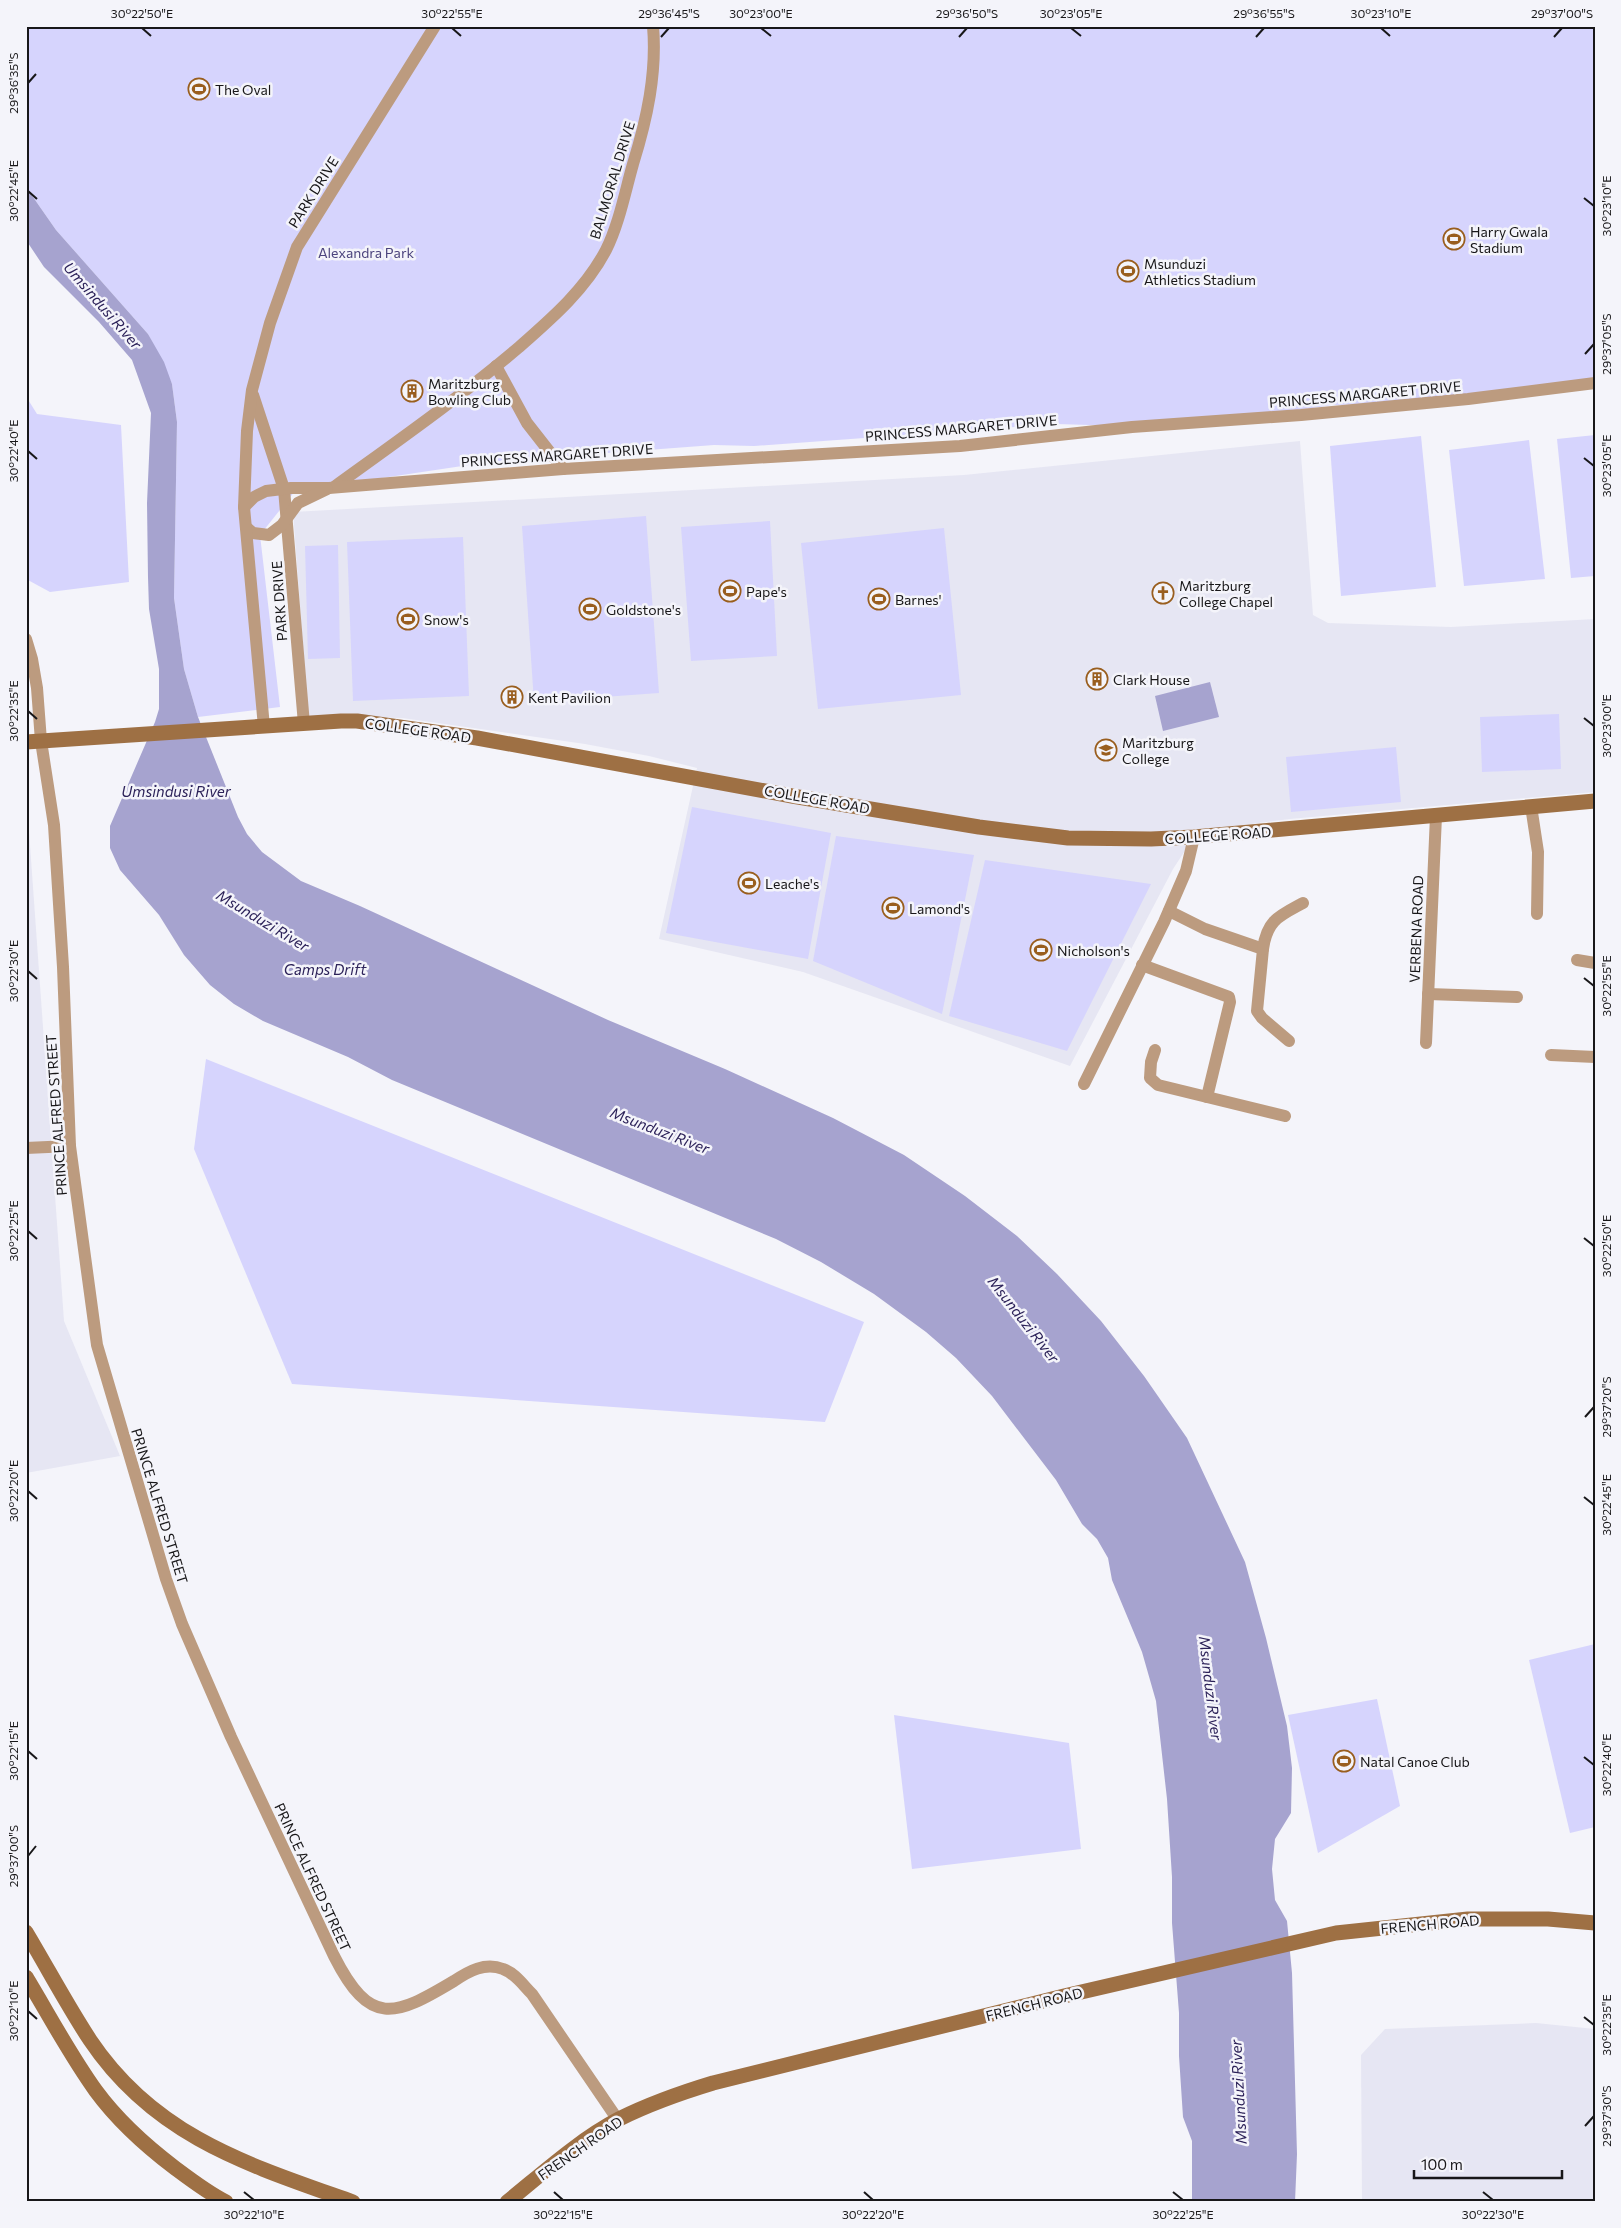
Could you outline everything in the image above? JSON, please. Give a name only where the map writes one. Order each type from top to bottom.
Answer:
[{"type":"street","name":"PARK DRIVE","points":[[264,727],[244,507],[252,390],[270,322],[297,247],[435,26]]},
{"type":"street","name":"BALMORAL DRIVE","points":[[331,487],[496,366],[562,309],[590,274],[606,250],[617,222],[648,109],[653,65],[653,26]]},
{"type":"street","points":[[496,366],[527,423],[562,469]]},
{"type":"street","name":"PRINCESS MARGARET DRIVE","points":[[284,489],[562,469],[960,446],[1132,427],[1301,415],[1459,400],[1595,384]]},
{"type":"street","name":"PARK DRIVE","points":[[252,390],[284,489],[288,516],[304,724]]},
{"type":"street","name":"PRINCESS MARGARET DRIVE","points":[[288,516],[298,504],[331,487]]},
{"type":"street","points":[[244,507],[259,493],[284,489]]},
{"type":"street","points":[[246,527],[253,533],[269,535],[282,526],[288,516]]},
{"type":"street","name":"PRINCE ALFRED STREET","points":[[26,639],[32,658],[37,688],[34,741],[54,826],[63,967],[70,1146],[97,1345],[166,1579],[182,1624],[231,1737],[346,1980],[366,2001],[385,2010],[394,2010],[429,1996],[477,1968],[496,1966],[505,1969],[517,1978],[532,1994],[618,2120]]},
{"type":"street","name":"COLLEGE ROAD","points":[[34,741],[358,722],[477,738],[792,796],[1024,833],[1088,840],[1194,837],[1595,801]]},
{"type":"street","points":[[1531,806],[1538,852],[1537,914]]},
{"type":"street","name":"VERBENA ROAD","points":[[1426,1043],[1436,816]]},
{"type":"street","points":[[1084,1084],[1169,911],[1186,870],[1194,837]]},
{"type":"street","points":[[1289,1041],[1262,1018],[1257,1011],[1263,949],[1268,927],[1274,920],[1303,903]]},
{"type":"street","points":[[1169,911],[1205,929],[1263,949]]},
{"type":"street","points":[[1577,960],[1595,962]]},
{"type":"street","points":[[1142,965],[1229,997],[1230,1002],[1224,1036],[1207,1097]]},
{"type":"street","points":[[1428,994],[1517,997]]},
{"type":"street","points":[[1155,1050],[1150,1071],[1152,1080],[1158,1085],[1285,1116]]},
{"type":"street","points":[[1551,1055],[1595,1057]]},
{"type":"street","points":[[26,1148],[70,1146]]},
{"type":"street","name":"FRENCH ROAD","points":[[510,2201],[564,2156],[618,2120],[678,2094],[712,2083],[1140,1978],[1336,1933],[1468,1919],[1548,1919],[1595,1922]]},
{"type":"street","points":[[26,1932],[90,2040],[115,2072],[162,2116],[187,2134],[220,2152],[252,2166],[353,2202]]},
{"type":"street","points":[[26,1977],[80,2066],[97,2092],[115,2114],[150,2149],[193,2182],[226,2202]]},
{"type":"shaded area","name":"Maritzburg College","points":[[1300,441],[1313,615],[1328,623],[1451,627],[1595,619],[1595,792],[1290,819],[1198,831],[1173,869],[1070,1066],[803,972],[659,939],[697,768],[649,756],[585,744],[402,718],[308,716],[293,512],[964,475]]},
{"type":"shaded area","points":[[26,789],[64,1321],[120,1456],[26,1473]]},
{"type":"shaded area","points":[[1536,2023],[1595,2029],[1595,2202],[1362,2202],[1361,2055],[1385,2029]]},
{"type":"green space","name":"Alexandra Park","points":[[26,26],[1595,26],[1595,380],[1463,403],[1331,405],[1191,428],[1056,424],[754,446],[714,445],[489,462],[295,491],[260,535],[280,707],[198,717],[184,669],[174,598],[177,422],[172,384],[148,334],[56,230],[26,187]]},
{"type":"green space","points":[[26,372],[27,398],[37,414],[121,425],[129,582],[50,592],[26,579]]},
{"type":"green space","points":[[1595,435],[1595,576],[1571,578],[1557,439]]},
{"type":"green space","points":[[1421,436],[1436,587],[1341,596],[1330,446]]},
{"type":"green space","points":[[1529,440],[1545,579],[1464,586],[1449,450]]},
{"type":"green space","name":"Goldstone's","points":[[646,516],[659,693],[534,702],[522,526]]},
{"type":"green space","name":"Pape's","points":[[770,521],[777,656],[691,661],[681,527]]},
{"type":"green space","name":"Barnes'","points":[[944,528],[961,695],[818,709],[801,543]]},
{"type":"green space","name":"Snow's","points":[[463,537],[469,696],[353,701],[347,542]]},
{"type":"green space","points":[[338,545],[340,658],[308,659],[305,546]]},
{"type":"green space","points":[[1559,714],[1561,769],[1482,772],[1480,717]]},
{"type":"green space","points":[[1396,747],[1401,802],[1291,812],[1286,757]]},
{"type":"green space","name":"Leache's","points":[[692,807],[831,833],[808,959],[666,933]]},
{"type":"green space","name":"Lamond's","points":[[836,836],[974,855],[942,1014],[813,961]]},
{"type":"green space","name":"Nicholson's","points":[[985,860],[1151,884],[1067,1051],[949,1016]]},
{"type":"green space","points":[[206,1059],[864,1322],[825,1422],[292,1384],[194,1149]]},
{"type":"green space","points":[[1595,1644],[1595,1827],[1570,1833],[1529,1660]]},
{"type":"green space","name":"Natal Canoe Club","points":[[1377,1699],[1400,1806],[1318,1853],[1288,1715]]},
{"type":"green space","points":[[894,1715],[1069,1743],[1081,1849],[912,1869]]},
{"type":"water","name":"Camps Drift","points":[[26,187],[56,230],[148,334],[164,362],[172,384],[177,422],[174,598],[184,669],[198,717],[238,817],[247,834],[262,852],[301,881],[360,906],[608,1020],[725,1069],[833,1118],[904,1155],[965,1196],[1017,1236],[1057,1274],[1101,1321],[1144,1376],[1187,1438],[1245,1562],[1287,1726],[1292,1768],[1291,1813],[1275,1839],[1272,1869],[1275,1900],[1287,1921],[1292,1973],[1297,2154],[1295,2202],[1192,2202],[1192,2141],[1183,2117],[1167,1799],[1156,1701],[1142,1652],[1112,1580],[1108,1558],[1097,1539],[1082,1524],[1056,1480],[992,1396],[956,1358],[926,1332],[874,1294],[821,1262],[776,1239],[392,1080],[348,1057],[263,1021],[234,1004],[210,985],[184,955],[159,915],[120,870],[110,848],[110,826],[159,709],[159,669],[149,609],[148,577],[147,503],[151,413],[132,360],[99,322],[44,267],[26,240]]},
{"type":"water","points":[[1210,682],[1219,717],[1163,731],[1155,696]]},
{"type":"place","name":"The Oval","points":[[199,89]]},
{"type":"place","name":"Harry Gwala Stadium","points":[[1454,239]]},
{"type":"place","name":"Msunduzi Athletics Stadium","points":[[1128,271]]},
{"type":"place","name":"Maritzburg Bowling Club","points":[[412,391]]},
{"type":"place","name":"Pape's","points":[[730,591]]},
{"type":"place","name":"Maritzburg College Chapel","points":[[1163,593]]},
{"type":"place","name":"Barnes'","points":[[879,599]]},
{"type":"place","name":"Goldstone's","points":[[590,609]]},
{"type":"place","name":"Snow's","points":[[408,619]]},
{"type":"place","name":"Clark House","points":[[1097,679]]},
{"type":"place","name":"Kent Pavilion","points":[[512,697]]},
{"type":"place","name":"Maritzburg College","points":[[1106,750]]},
{"type":"place","name":"Leache's","points":[[749,883]]},
{"type":"place","name":"Lamond's","points":[[893,908]]},
{"type":"place","name":"Nicholson's","points":[[1041,950]]},
{"type":"place","name":"Natal Canoe Club","points":[[1344,1761]]},
{"type":"water label","name":"Umsindusi River","points":[[103,305]]},
{"type":"water label","name":"Umsindusi River","points":[[176,791]]},
{"type":"water label","name":"Msunduzi River","points":[[263,920]]},
{"type":"water label","name":"Msunduzi River","points":[[660,1130]]},
{"type":"water label","name":"Msunduzi River","points":[[1024,1319]]},
{"type":"water label","name":"Msunduzi River","points":[[1211,1688]]},
{"type":"water label","name":"Msunduzi River","points":[[1238,2092]]}]
